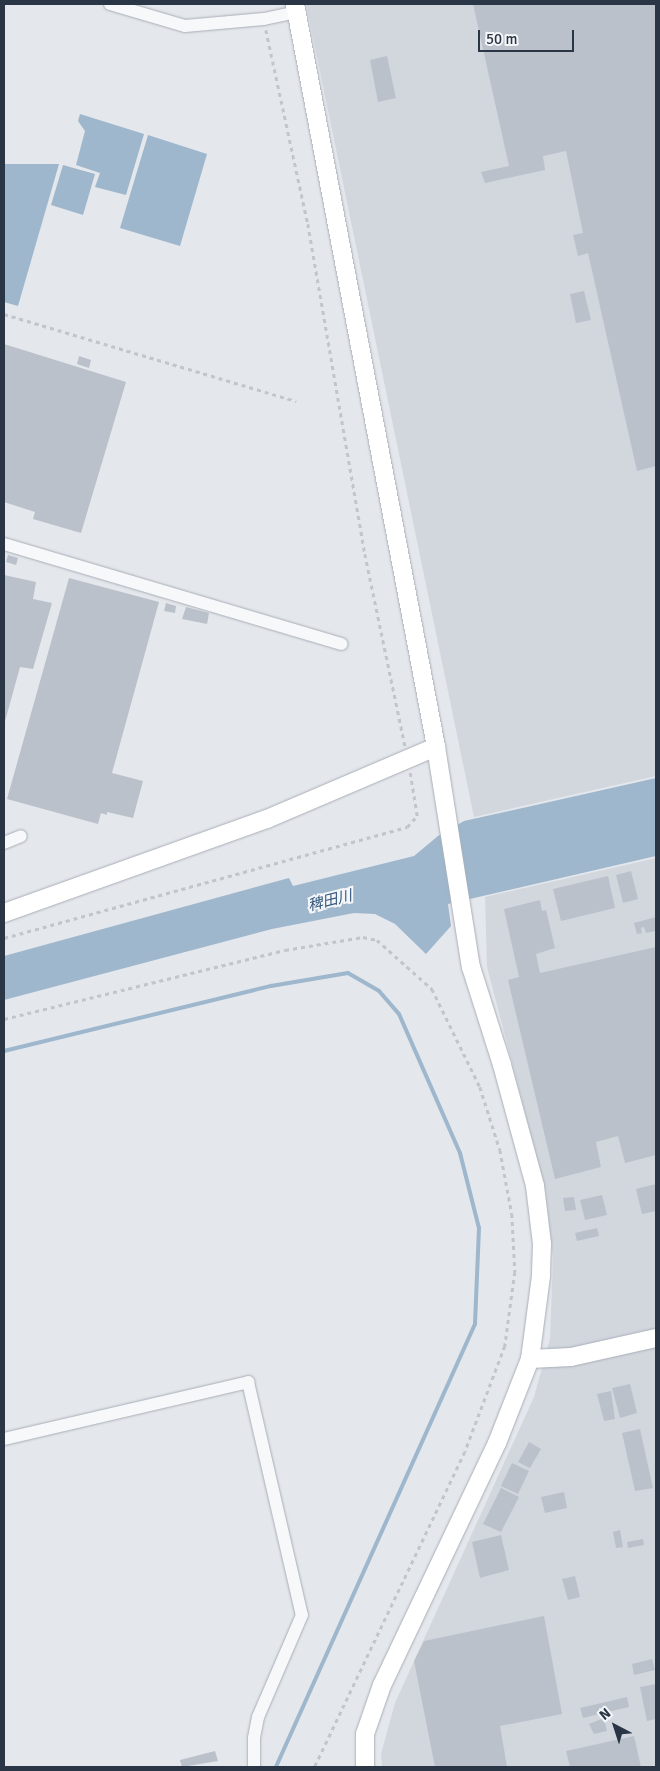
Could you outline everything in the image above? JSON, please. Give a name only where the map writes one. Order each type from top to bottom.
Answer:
[{"type":"street","points":[[110,4],[185,26],[264,19],[295,8],[436,747],[470,968],[502,1065],[540,1213],[542,1276],[530,1359],[497,1443],[382,1685],[365,1734],[365,1767]]},
{"type":"street","points":[[4,544],[341,644]]},
{"type":"street","points":[[4,913],[267,819],[436,747]]},
{"type":"street","points":[[4,843],[21,836]]},
{"type":"street","points":[[530,1359],[571,1357],[656,1338]]},
{"type":"street","points":[[4,1439],[248,1382],[302,1616],[258,1717],[254,1738],[254,1767]]},
{"type":"path","points":[[4,938],[407,827],[417,816],[408,759],[365,554],[308,224],[264,19]]},
{"type":"path","points":[[4,314],[296,401]]},
{"type":"path","points":[[4,1019],[276,952],[363,937],[377,940],[432,989],[480,1087],[500,1150],[512,1214],[515,1272],[506,1339],[465,1452],[315,1767]]},
{"type":"shaded area","points":[[306,4],[656,4],[656,776],[474,817]]},
{"type":"shaded area","points":[[656,858],[656,1767],[382,1767],[381,1754],[395,1703],[534,1397],[550,1339],[553,1259],[546,1192],[487,967],[485,897]]},
{"type":"water","points":[[80,114],[144,134],[126,195],[95,187],[100,173],[76,165],[85,131],[78,121]]},
{"type":"water","points":[[148,135],[207,154],[180,246],[120,228]]},
{"type":"water","points":[[4,164],[59,164],[18,306],[4,302]]},
{"type":"water","points":[[63,165],[95,174],[83,215],[51,205]]},
{"type":"water","name":"稗田川","points":[[656,778],[656,856],[448,904],[451,926],[426,954],[395,924],[375,914],[354,913],[272,929],[4,1000],[4,956],[289,878],[293,886],[414,856],[438,836],[464,821]]},
{"type":"building","points":[[473,4],[656,4],[656,466],[637,471],[588,253],[578,256],[573,235],[583,233],[566,151],[543,156],[545,170],[485,183],[481,172],[509,166]]},
{"type":"building","points":[[387,56],[396,98],[378,102],[370,60]]},
{"type":"building","points":[[584,291],[591,320],[576,323],[570,294]]},
{"type":"building","points":[[4,344],[126,382],[81,533],[33,519],[35,512],[4,502]]},
{"type":"building","points":[[79,356],[91,360],[89,368],[77,364]]},
{"type":"building","points":[[8,555],[18,558],[16,565],[6,562]]},
{"type":"building","points":[[4,575],[36,582],[33,599],[52,603],[33,669],[20,667],[4,725]]},
{"type":"building","points":[[69,578],[159,602],[112,773],[143,781],[133,818],[107,812],[107,815],[101,813],[98,824],[7,799]]},
{"type":"building","points":[[166,603],[176,606],[175,613],[164,611]]},
{"type":"building","points":[[186,607],[209,613],[207,624],[182,619]]},
{"type":"building","points":[[631,871],[638,899],[623,903],[616,875]]},
{"type":"building","points":[[608,876],[615,908],[561,921],[553,889]]},
{"type":"building","points":[[540,900],[542,911],[546,910],[555,948],[536,954],[540,973],[656,947],[656,1155],[625,1163],[618,1136],[596,1142],[601,1167],[555,1179],[508,980],[519,977],[504,909]]},
{"type":"building","points":[[656,917],[655,931],[646,933],[644,927],[641,928],[642,933],[637,934],[634,923]]},
{"type":"building","points":[[656,1184],[656,1211],[642,1214],[636,1189]]},
{"type":"building","points":[[602,1195],[607,1215],[585,1220],[580,1200]]},
{"type":"building","points":[[574,1197],[576,1210],[565,1211],[563,1198]]},
{"type":"building","points":[[597,1228],[599,1236],[577,1241],[575,1233]]},
{"type":"building","points":[[630,1384],[637,1413],[620,1418],[612,1388]]},
{"type":"building","points":[[611,1391],[615,1419],[604,1421],[597,1394]]},
{"type":"building","points":[[640,1429],[653,1488],[635,1491],[622,1433]]},
{"type":"building","points":[[529,1442],[541,1449],[530,1468],[518,1462]]},
{"type":"building","points":[[512,1463],[529,1471],[518,1494],[501,1486]]},
{"type":"building","points":[[501,1488],[519,1497],[501,1532],[483,1524]]},
{"type":"building","points":[[564,1492],[567,1508],[545,1513],[541,1497]]},
{"type":"building","points":[[620,1530],[623,1547],[616,1548],[613,1532]]},
{"type":"building","points":[[501,1535],[509,1570],[480,1578],[472,1542]]},
{"type":"building","points":[[643,1539],[644,1545],[628,1548],[627,1542]]},
{"type":"building","points":[[575,1576],[580,1597],[568,1600],[562,1579]]},
{"type":"building","points":[[544,1616],[562,1714],[500,1726],[507,1767],[435,1767],[414,1661],[424,1641]]},
{"type":"building","points":[[652,1659],[655,1670],[634,1675],[632,1664]]},
{"type":"building","points":[[656,1684],[656,1719],[647,1721],[640,1687]]},
{"type":"building","points":[[627,1697],[629,1707],[583,1718],[580,1708]]},
{"type":"building","points":[[604,1718],[607,1731],[594,1734],[589,1724]]},
{"type":"building","points":[[634,1736],[641,1767],[570,1767],[566,1751]]},
{"type":"building","points":[[215,1751],[218,1761],[182,1767],[180,1760]]},
{"type":"waterway","points":[[4,1051],[271,986],[348,973],[379,991],[399,1014],[460,1153],[479,1228],[475,1324],[276,1767]]}]
